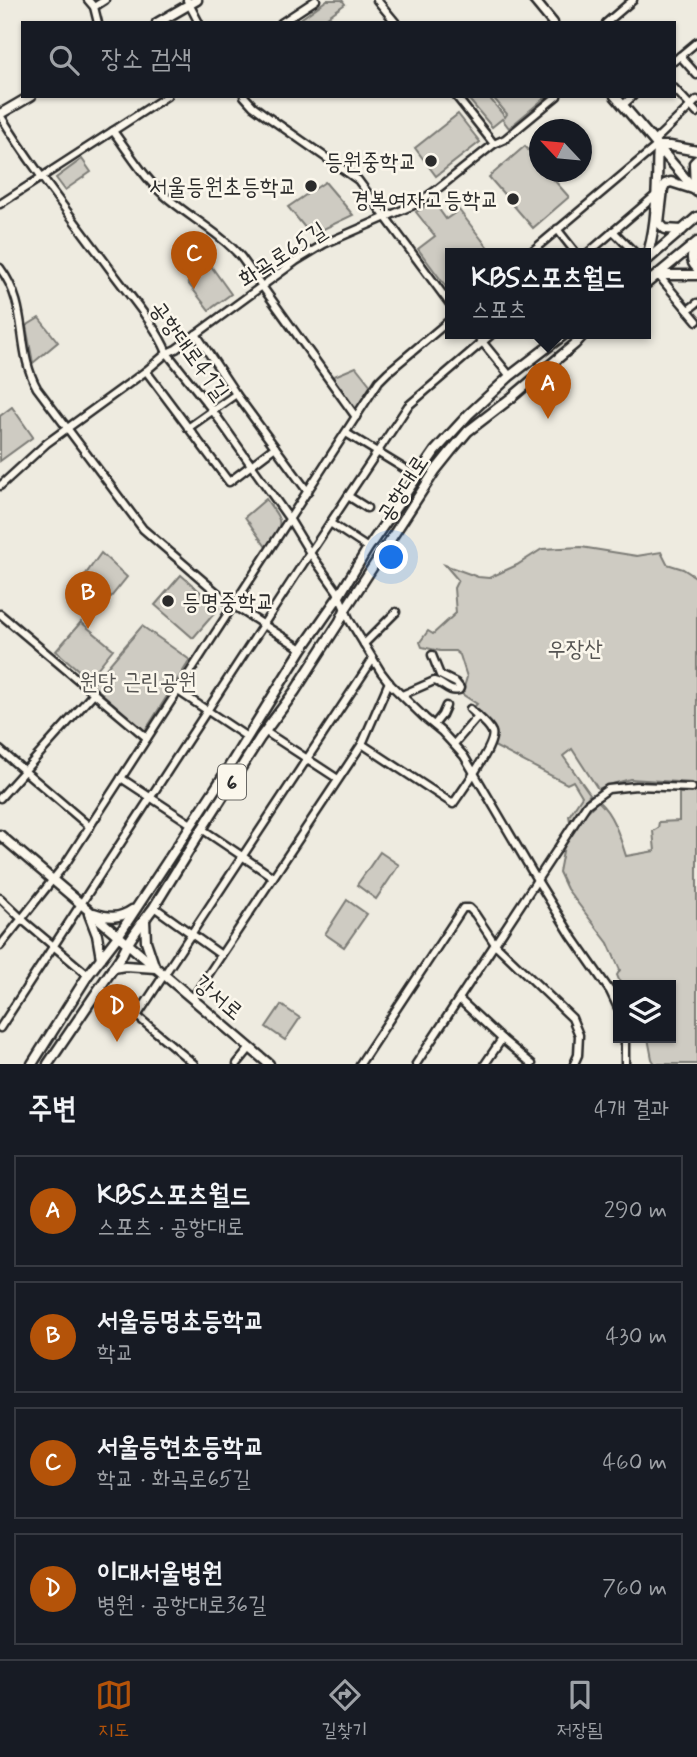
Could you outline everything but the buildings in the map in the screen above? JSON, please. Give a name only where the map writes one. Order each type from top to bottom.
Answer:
[{"type":"main road","points":[[534,0],[551,21]]},
{"type":"main road","points":[[160,21],[191,1]]},
{"type":"main road","points":[[0,115],[28,98]]},
{"type":"main road","points":[[617,98],[696,191]]},
{"type":"main road","points":[[657,144],[697,151]]},
{"type":"main road","points":[[650,248],[657,194],[657,144]]},
{"type":"main road","points":[[696,191],[693,172],[697,160]]},
{"type":"main road","points":[[682,230],[665,229],[659,223],[663,189],[665,184],[671,182],[696,191]]},
{"type":"main road","points":[[651,256],[697,218]]},
{"type":"main road","points":[[697,242],[691,259],[697,268]]},
{"type":"main road","points":[[651,280],[697,242]]},
{"type":"main road","points":[[657,276],[697,275]]},
{"type":"main road","name":"공항대로","points":[[32,1064],[88,975],[118,936],[191,824],[368,548],[435,450],[510,376],[558,339]]},
{"type":"main road","name":"공항대로","points":[[48,1064],[122,955],[126,944],[154,907],[435,471],[468,431],[580,339]]},
{"type":"main road","name":"강서로","points":[[0,835],[269,1064]]},
{"type":"main road","points":[[85,908],[107,917],[115,917],[126,914],[137,906]]},
{"type":"main road","points":[[85,908],[97,935],[101,958]]},
{"type":"main road","points":[[113,968],[156,968],[146,942],[145,919]]},
{"type":"street","points":[[88,0],[94,7],[99,21]]},
{"type":"street","points":[[94,7],[106,0]]},
{"type":"street","points":[[284,21],[316,0]]},
{"type":"street","points":[[377,0],[394,21]]},
{"type":"street","points":[[608,21],[633,0]]},
{"type":"street","points":[[191,1],[198,21]]},
{"type":"street","points":[[697,42],[677,59],[697,75]]},
{"type":"street","points":[[676,90],[697,113]]},
{"type":"street","points":[[0,204],[164,98]]},
{"type":"street","points":[[246,98],[268,117],[358,180],[445,297]]},
{"type":"street","points":[[458,98],[494,144]]},
{"type":"street","name":"화곡로65길","points":[[0,486],[47,443],[296,261],[324,244],[416,204],[494,144],[505,139],[555,98]]},
{"type":"street","points":[[623,105],[631,98]]},
{"type":"street","points":[[536,248],[657,144],[697,100]]},
{"type":"street","name":"공항대로41길","points":[[0,115],[135,303],[167,353],[214,411],[253,466],[337,591],[350,621],[389,682],[464,756],[537,880],[613,998]]},
{"type":"street","points":[[113,131],[160,192],[229,244],[241,257],[356,418]]},
{"type":"street","points":[[593,248],[657,194]]},
{"type":"street","points":[[557,229],[572,248]]},
{"type":"street","points":[[613,231],[630,248]]},
{"type":"street","points":[[0,268],[18,304],[30,374],[37,388],[143,529],[234,606],[302,649]]},
{"type":"street","points":[[657,276],[697,321]]},
{"type":"street","points":[[688,310],[697,303]]},
{"type":"street","points":[[0,946],[53,880],[90,827],[379,381],[445,324]]},
{"type":"street","points":[[196,334],[308,492]]},
{"type":"street","points":[[480,339],[510,376]]},
{"type":"street","points":[[0,1028],[53,946],[85,908],[151,798],[408,406],[486,339]]},
{"type":"street","points":[[146,371],[229,482],[275,447]]},
{"type":"street","points":[[188,428],[236,394]]},
{"type":"street","name":"공항대로","points":[[346,433],[418,477]]},
{"type":"street","points":[[348,496],[367,508]]},
{"type":"street","name":"공항대로","points":[[330,523],[368,548]]},
{"type":"street","points":[[364,644],[396,612]]},
{"type":"street","points":[[0,614],[147,738]]},
{"type":"street","points":[[402,695],[434,681],[454,692],[459,690],[456,683],[440,675],[432,655]]},
{"type":"street","points":[[164,976],[373,659]]},
{"type":"street","points":[[192,999],[362,744],[389,682]]},
{"type":"street","points":[[178,691],[247,737]]},
{"type":"street","points":[[0,798],[94,693]]},
{"type":"street","points":[[433,725],[446,706]]},
{"type":"street","points":[[362,744],[453,803],[474,773],[494,736],[492,730],[470,709]]},
{"type":"street","points":[[454,744],[478,716]]},
{"type":"street","points":[[266,732],[338,779]]},
{"type":"street","points":[[0,750],[90,827]]},
{"type":"street","points":[[0,763],[7,755]]},
{"type":"street","points":[[121,778],[191,824]]},
{"type":"street","points":[[416,1064],[587,804],[608,789],[636,786],[692,788]]},
{"type":"street","points":[[202,829],[273,877]]},
{"type":"street","points":[[0,898],[88,975]]},
{"type":"street","points":[[154,907],[221,955]]},
{"type":"street","points":[[360,1064],[463,908],[470,908],[495,944],[572,1018],[579,1035],[578,1055],[574,1064]]},
{"type":"street","name":"강서로","points":[[137,1016],[164,976]]},
{"type":"street","points":[[100,987],[194,1064]]},
{"type":"street","points":[[459,999],[532,1064]]},
{"type":"street","points":[[485,1064],[502,1039]]},
{"type":"street","points":[[625,1043],[625,1064]]},
{"type":"street","name":"강서로","points":[[237,1064],[250,1048]]},
{"type":"street","points":[[519,1064],[524,1057]]},
{"type":"green space","points":[[327,0],[342,0],[345,4],[322,21],[298,21]]},
{"type":"green space","points":[[468,98],[490,98],[505,117],[507,114],[494,98],[545,98],[509,128],[502,119],[492,127]]},
{"type":"green space","points":[[458,114],[480,142],[436,176],[415,148]]},
{"type":"green space","points":[[525,146],[529,151],[529,182],[556,182],[569,197],[533,228],[489,177]]},
{"type":"green space","points":[[82,159],[91,172],[65,190],[56,178]]},
{"type":"green space","points":[[325,182],[353,215],[311,235],[288,207]]},
{"type":"green space","points":[[433,201],[446,219],[459,210],[488,248],[445,248],[445,285],[418,249],[435,236],[416,212]]},
{"type":"green space","points":[[211,266],[231,294],[209,310],[188,283]]},
{"type":"green space","points":[[39,318],[58,342],[33,363],[26,326]]},
{"type":"green space","points":[[356,367],[371,386],[356,411],[332,377]]},
{"type":"green space","points":[[12,407],[33,437],[0,461],[0,416]]},
{"type":"green space","points":[[266,499],[280,523],[266,547],[245,517]]},
{"type":"green space","name":"우장산","points":[[581,547],[637,556],[661,552],[667,564],[683,569],[697,578],[697,1064],[655,1064],[649,1043],[676,1043],[676,980],[619,980],[617,975],[620,970],[608,943],[567,889],[559,872],[564,846],[584,815],[598,801],[612,819],[626,856],[655,851],[653,831],[658,828],[659,822],[679,821],[679,793],[692,793],[692,783],[630,779],[598,789],[572,749],[563,756],[590,794],[570,821],[569,816],[582,796],[573,781],[567,784],[494,746],[495,734],[490,725],[472,709],[477,704],[462,694],[467,677],[460,655],[455,651],[422,647],[420,642],[428,631],[433,634],[456,613],[454,588],[458,580],[445,565],[478,577],[489,578],[542,549]]},
{"type":"green space","points":[[101,553],[127,577],[111,597],[83,578]]},
{"type":"green space","points":[[181,575],[219,608],[193,638],[155,605]]},
{"type":"green space","points":[[81,622],[113,649],[89,679],[56,651]]},
{"type":"green space","name":"원당 근린공원","points":[[142,626],[190,660],[145,731],[92,685]]},
{"type":"green space","points":[[380,852],[399,865],[376,899],[357,885]]},
{"type":"green space","points":[[347,900],[367,914],[344,947],[325,934]]},
{"type":"green space","points":[[281,1005],[300,1018],[285,1040],[266,1027]]},
{"type":"place","name":"등원중학교","points":[[431,161]]},
{"type":"place","name":"서울등원초등학교","points":[[311,186]]},
{"type":"place","name":"경복여자고등학교","points":[[513,199]]},
{"type":"place","name":"서울등현초등학교","points":[[194,289]]},
{"type":"place","name":"KBS스포츠월드","points":[[548,419]]},
{"type":"place","name":"등명중학교","points":[[168,601]]},
{"type":"place","name":"서울등명초등학교","points":[[88,629]]},
{"type":"place","name":"이대서울병원","points":[[117,1042]]}]
